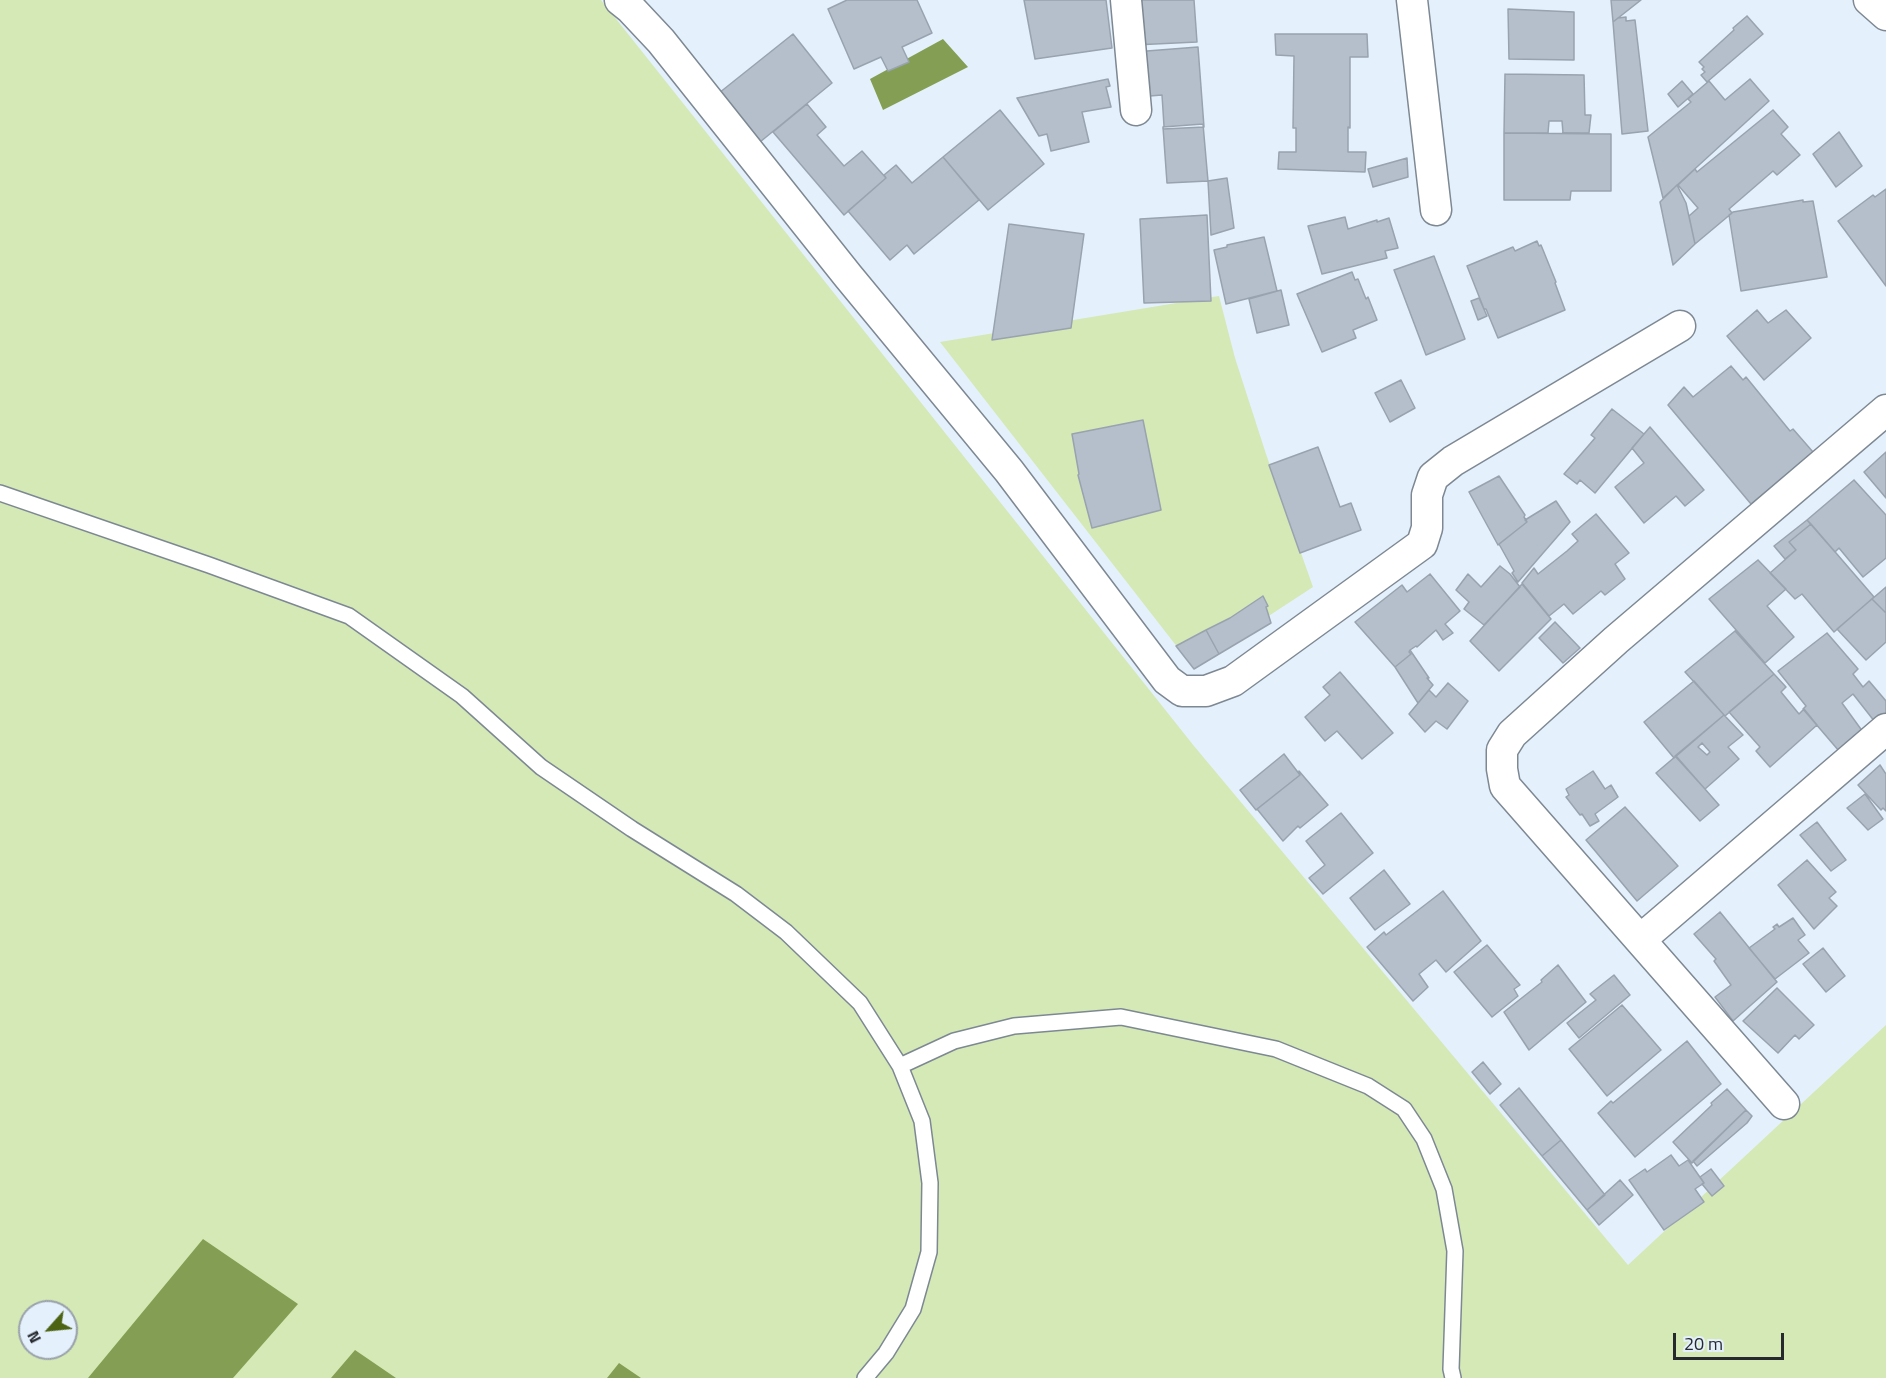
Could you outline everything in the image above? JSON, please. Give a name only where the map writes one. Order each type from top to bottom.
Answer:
[{"type":"street","points":[[1126,0],[1136,110]]},
{"type":"street","points":[[1412,0],[1436,210]]},
{"type":"street","points":[[1869,0],[1886,15]]},
{"type":"street","points":[[634,3],[661,41],[848,276],[1009,471],[1167,680],[1182,691],[1206,691],[1233,681],[1422,544],[1427,528],[1427,495],[1433,477],[1453,461],[1680,326]]},
{"type":"street","points":[[1784,1104],[1505,786],[1502,750],[1512,734],[1616,640],[1886,410]]},
{"type":"street","points":[[1640,940],[1886,729]]},
{"type":"lane","points":[[0,493],[349,616],[462,696],[541,767],[632,829],[736,894],[786,932],[860,1003],[900,1066],[922,1121],[930,1183],[929,1252],[913,1309],[886,1353],[865,1378]]},
{"type":"lane","points":[[900,1066],[954,1041],[1014,1026],[1121,1017],[1276,1049],[1368,1086],[1404,1109],[1424,1139],[1444,1189],[1455,1251],[1451,1369],[1453,1378]]},
{"type":"shaded area","points":[[0,0],[601,0],[1194,746],[1628,1265],[1886,1025],[1886,1378],[0,1378]]},
{"type":"shaded area","points":[[943,39],[968,67],[883,110],[870,79]]},
{"type":"shaded area","points":[[1219,296],[1235,358],[1266,454],[1313,587],[1192,666],[940,342]]},
{"type":"shaded area","points":[[203,1239],[298,1304],[233,1378],[88,1378]]},
{"type":"shaded area","points":[[355,1350],[396,1378],[331,1378]]},
{"type":"shaded area","points":[[619,1363],[641,1378],[607,1378]]},
{"type":"building","points":[[847,0],[917,0],[932,33],[902,47],[909,62],[888,71],[881,57],[854,69],[828,9]]},
{"type":"building","points":[[1024,0],[1106,0],[1112,48],[1035,59]]},
{"type":"building","points":[[1131,0],[1194,0],[1197,42],[1134,45]]},
{"type":"building","points":[[1611,0],[1641,0],[1613,22]]},
{"type":"building","points":[[1508,9],[1574,12],[1574,60],[1509,59]]},
{"type":"building","points":[[1747,16],[1763,34],[1707,82],[1701,75],[1705,72],[1699,62]]},
{"type":"building","points":[[1626,17],[1626,21],[1635,20],[1648,131],[1622,134],[1613,22],[1618,18]]},
{"type":"building","points":[[793,34],[832,83],[760,142],[719,93]]},
{"type":"building","points":[[1275,34],[1367,34],[1368,57],[1350,57],[1350,128],[1348,127],[1348,152],[1366,152],[1365,172],[1278,169],[1279,152],[1296,152],[1296,128],[1293,128],[1294,56],[1276,55]]},
{"type":"building","points":[[1198,47],[1204,127],[1163,129],[1162,95],[1137,97],[1134,52]]},
{"type":"building","points":[[1505,74],[1584,75],[1585,115],[1591,115],[1589,133],[1563,133],[1562,121],[1549,121],[1548,133],[1504,133]]},
{"type":"building","points":[[1108,79],[1110,86],[1106,87],[1111,107],[1082,112],[1089,142],[1051,151],[1047,134],[1039,136],[1017,98]]},
{"type":"building","points":[[1750,79],[1769,101],[1663,198],[1648,137],[1691,102],[1688,99],[1709,81],[1725,100]]},
{"type":"building","points":[[1682,81],[1693,94],[1678,107],[1668,94]]},
{"type":"building","points":[[807,104],[826,127],[817,135],[844,166],[862,151],[886,178],[844,215],[773,132]]},
{"type":"building","points":[[1000,110],[1044,164],[988,210],[943,157]]},
{"type":"building","points":[[1773,110],[1788,127],[1781,134],[1800,155],[1777,175],[1773,171],[1729,209],[1732,213],[1695,244],[1689,216],[1698,208],[1678,185],[1695,169],[1697,172]]},
{"type":"building","points":[[1203,124],[1208,181],[1167,183],[1163,127]]},
{"type":"building","points":[[1839,132],[1862,166],[1836,187],[1813,154]]},
{"type":"building","points":[[1504,133],[1611,134],[1611,191],[1571,191],[1570,200],[1504,200]]},
{"type":"building","points":[[943,157],[979,200],[914,254],[907,245],[890,260],[848,211],[886,178],[884,175],[896,165],[912,183]]},
{"type":"building","points":[[1407,158],[1408,177],[1373,187],[1368,169]]},
{"type":"building","points":[[1227,178],[1234,228],[1211,235],[1208,181]]},
{"type":"building","points":[[1677,185],[1686,203],[1695,244],[1673,265],[1660,202]]},
{"type":"building","points":[[1886,189],[1886,286],[1838,221],[1873,195],[1875,197]]},
{"type":"building","points":[[1803,200],[1803,202],[1813,201],[1827,277],[1741,291],[1729,215],[1733,212]]},
{"type":"building","points":[[1207,215],[1211,301],[1144,303],[1140,219]]},
{"type":"building","points":[[1345,217],[1348,229],[1389,218],[1398,248],[1385,251],[1387,258],[1322,274],[1308,226]]},
{"type":"building","points":[[1009,224],[1084,234],[1071,328],[992,340]]},
{"type":"building","points":[[1264,237],[1277,291],[1226,304],[1214,250]]},
{"type":"building","points":[[1537,241],[1539,246],[1541,245],[1565,310],[1498,338],[1467,266],[1513,247],[1515,251]]},
{"type":"building","points":[[1434,256],[1465,339],[1426,355],[1394,270]]},
{"type":"building","points":[[1352,272],[1355,280],[1358,279],[1366,299],[1368,297],[1377,320],[1353,330],[1356,338],[1322,352],[1297,294]]},
{"type":"building","points":[[1281,290],[1289,325],[1257,333],[1249,299]]},
{"type":"building","points":[[1479,298],[1487,316],[1478,320],[1471,301]]},
{"type":"building","points":[[1757,310],[1768,323],[1786,310],[1811,338],[1764,380],[1727,336]]},
{"type":"building","points":[[1731,366],[1743,380],[1746,377],[1790,431],[1793,429],[1813,452],[1751,504],[1668,405],[1684,387],[1693,397]]},
{"type":"building","points":[[1401,380],[1415,408],[1390,422],[1375,393]]},
{"type":"building","points":[[1612,409],[1644,434],[1595,493],[1580,480],[1577,484],[1564,474],[1595,438],[1591,435]]},
{"type":"building","points":[[1143,420],[1161,510],[1092,528],[1078,475],[1072,434]]},
{"type":"building","points":[[1650,427],[1704,490],[1685,506],[1676,496],[1644,523],[1615,487],[1644,463],[1632,448]]},
{"type":"building","points":[[1318,447],[1340,507],[1351,503],[1361,530],[1300,553],[1269,465]]},
{"type":"building","points":[[1886,452],[1886,498],[1864,472]]},
{"type":"building","points":[[1499,476],[1525,515],[1527,522],[1498,545],[1469,492]]},
{"type":"building","points":[[1854,480],[1886,515],[1886,558],[1863,577],[1839,548],[1835,552],[1807,520]]},
{"type":"building","points":[[1556,501],[1570,522],[1518,582],[1499,544],[1527,522],[1525,520]]},
{"type":"building","points":[[1596,514],[1629,553],[1615,564],[1625,579],[1605,595],[1601,591],[1573,614],[1564,604],[1549,616],[1522,583],[1534,568],[1538,574],[1578,541],[1572,534]]},
{"type":"building","points":[[1807,520],[1811,524],[1789,542],[1796,550],[1785,559],[1774,546]]},
{"type":"building","points":[[1811,524],[1874,597],[1834,632],[1802,594],[1795,599],[1770,573],[1796,550],[1789,542]]},
{"type":"building","points":[[1758,560],[1786,589],[1767,606],[1794,637],[1765,663],[1709,599]]},
{"type":"building","points":[[1500,566],[1520,587],[1484,625],[1464,609],[1469,602],[1456,590],[1468,574],[1481,587]]},
{"type":"building","points":[[1430,574],[1460,611],[1445,624],[1453,633],[1443,640],[1436,630],[1417,647],[1410,650],[1411,654],[1395,667],[1355,622],[1402,585],[1407,592]]},
{"type":"building","points":[[1522,584],[1551,619],[1499,671],[1470,641]]},
{"type":"building","points":[[1886,587],[1886,613],[1872,599]]},
{"type":"building","points":[[1263,596],[1268,606],[1266,607],[1271,623],[1219,654],[1206,630],[1230,618]]},
{"type":"building","points":[[1872,599],[1886,613],[1886,642],[1866,660],[1837,629]]},
{"type":"building","points":[[1555,622],[1580,648],[1563,663],[1539,638]]},
{"type":"building","points":[[1206,630],[1219,654],[1194,669],[1176,646]]},
{"type":"building","points":[[1735,631],[1774,674],[1725,716],[1685,672]]},
{"type":"building","points":[[1827,633],[1858,669],[1853,674],[1863,687],[1869,681],[1886,701],[1886,713],[1875,722],[1853,694],[1842,703],[1863,732],[1839,751],[1803,709],[1806,706],[1778,671]]},
{"type":"building","points":[[1410,650],[1433,685],[1418,703],[1395,667],[1411,654]]},
{"type":"building","points":[[1340,672],[1393,733],[1362,759],[1337,731],[1325,741],[1305,717],[1330,695],[1323,687]]},
{"type":"building","points":[[1774,674],[1786,687],[1781,692],[1799,714],[1804,709],[1817,725],[1770,767],[1756,751],[1760,747],[1729,712]]},
{"type":"building","points":[[1694,681],[1724,715],[1674,758],[1644,722]]},
{"type":"building","points":[[1448,683],[1468,701],[1447,729],[1436,721],[1425,732],[1409,714],[1429,690],[1436,697]]},
{"type":"building","points":[[1724,715],[1743,735],[1728,747],[1739,759],[1705,789],[1675,756]],"holes":[[[1702,743],[1710,752],[1707,755],[1698,747]]]},
{"type":"building","points":[[1284,754],[1300,775],[1256,810],[1240,790]]},
{"type":"building","points":[[1676,756],[1719,805],[1700,821],[1656,773]]},
{"type":"building","points":[[1880,765],[1886,774],[1886,811],[1883,808],[1881,810],[1858,785]]},
{"type":"building","points":[[1299,771],[1328,805],[1300,828],[1298,826],[1283,841],[1257,809],[1300,775]]},
{"type":"building","points":[[1593,771],[1605,789],[1611,785],[1618,797],[1595,814],[1599,821],[1590,826],[1566,797],[1569,795],[1566,789]]},
{"type":"building","points":[[1865,794],[1883,819],[1868,830],[1847,808]]},
{"type":"building","points":[[1625,807],[1678,866],[1637,901],[1586,840]]},
{"type":"building","points":[[1341,813],[1373,853],[1323,894],[1309,878],[1325,865],[1306,841]]},
{"type":"building","points":[[1817,822],[1846,860],[1831,871],[1800,835]]},
{"type":"building","points":[[1807,860],[1836,892],[1829,898],[1837,906],[1814,929],[1778,885]]},
{"type":"building","points":[[1384,870],[1410,904],[1375,930],[1350,898]]},
{"type":"building","points":[[1443,891],[1481,941],[1446,972],[1436,960],[1419,974],[1428,987],[1413,1001],[1367,947],[1384,932],[1386,935]]},
{"type":"building","points":[[1720,912],[1777,982],[1733,1021],[1715,997],[1731,985],[1714,961],[1716,959],[1694,934]]},
{"type":"building","points":[[1793,918],[1805,935],[1798,940],[1809,953],[1775,979],[1749,948],[1775,929],[1773,927],[1777,924],[1779,927]]},
{"type":"building","points":[[1487,945],[1520,985],[1514,989],[1518,996],[1492,1017],[1454,972]]},
{"type":"building","points":[[1823,948],[1845,976],[1826,992],[1803,964]]},
{"type":"building","points":[[1558,965],[1586,1002],[1529,1050],[1504,1012],[1542,982],[1541,980]]},
{"type":"building","points":[[1614,975],[1630,995],[1579,1038],[1567,1023],[1596,1000],[1590,994]]},
{"type":"building","points":[[1777,988],[1814,1025],[1799,1039],[1795,1035],[1778,1053],[1743,1021]]},
{"type":"building","points":[[1622,1005],[1661,1050],[1607,1096],[1569,1049]]},
{"type":"building","points":[[1687,1041],[1721,1084],[1635,1157],[1598,1113]]},
{"type":"building","points":[[1483,1062],[1501,1084],[1490,1094],[1472,1072]]},
{"type":"building","points":[[1519,1088],[1561,1140],[1542,1156],[1500,1105]]},
{"type":"building","points":[[1727,1089],[1746,1110],[1692,1163],[1673,1142]]},
{"type":"building","points":[[1746,1110],[1752,1116],[1747,1123],[1697,1166],[1693,1161]]},
{"type":"building","points":[[1561,1140],[1605,1195],[1587,1210],[1542,1156]]},
{"type":"building","points":[[1671,1155],[1679,1166],[1688,1160],[1704,1183],[1695,1189],[1704,1202],[1664,1230],[1629,1180],[1645,1169],[1647,1172]]},
{"type":"building","points":[[1711,1169],[1724,1186],[1712,1196],[1702,1184],[1704,1183],[1700,1177]]},
{"type":"building","points":[[1620,1180],[1633,1195],[1599,1225],[1587,1210]]}]
